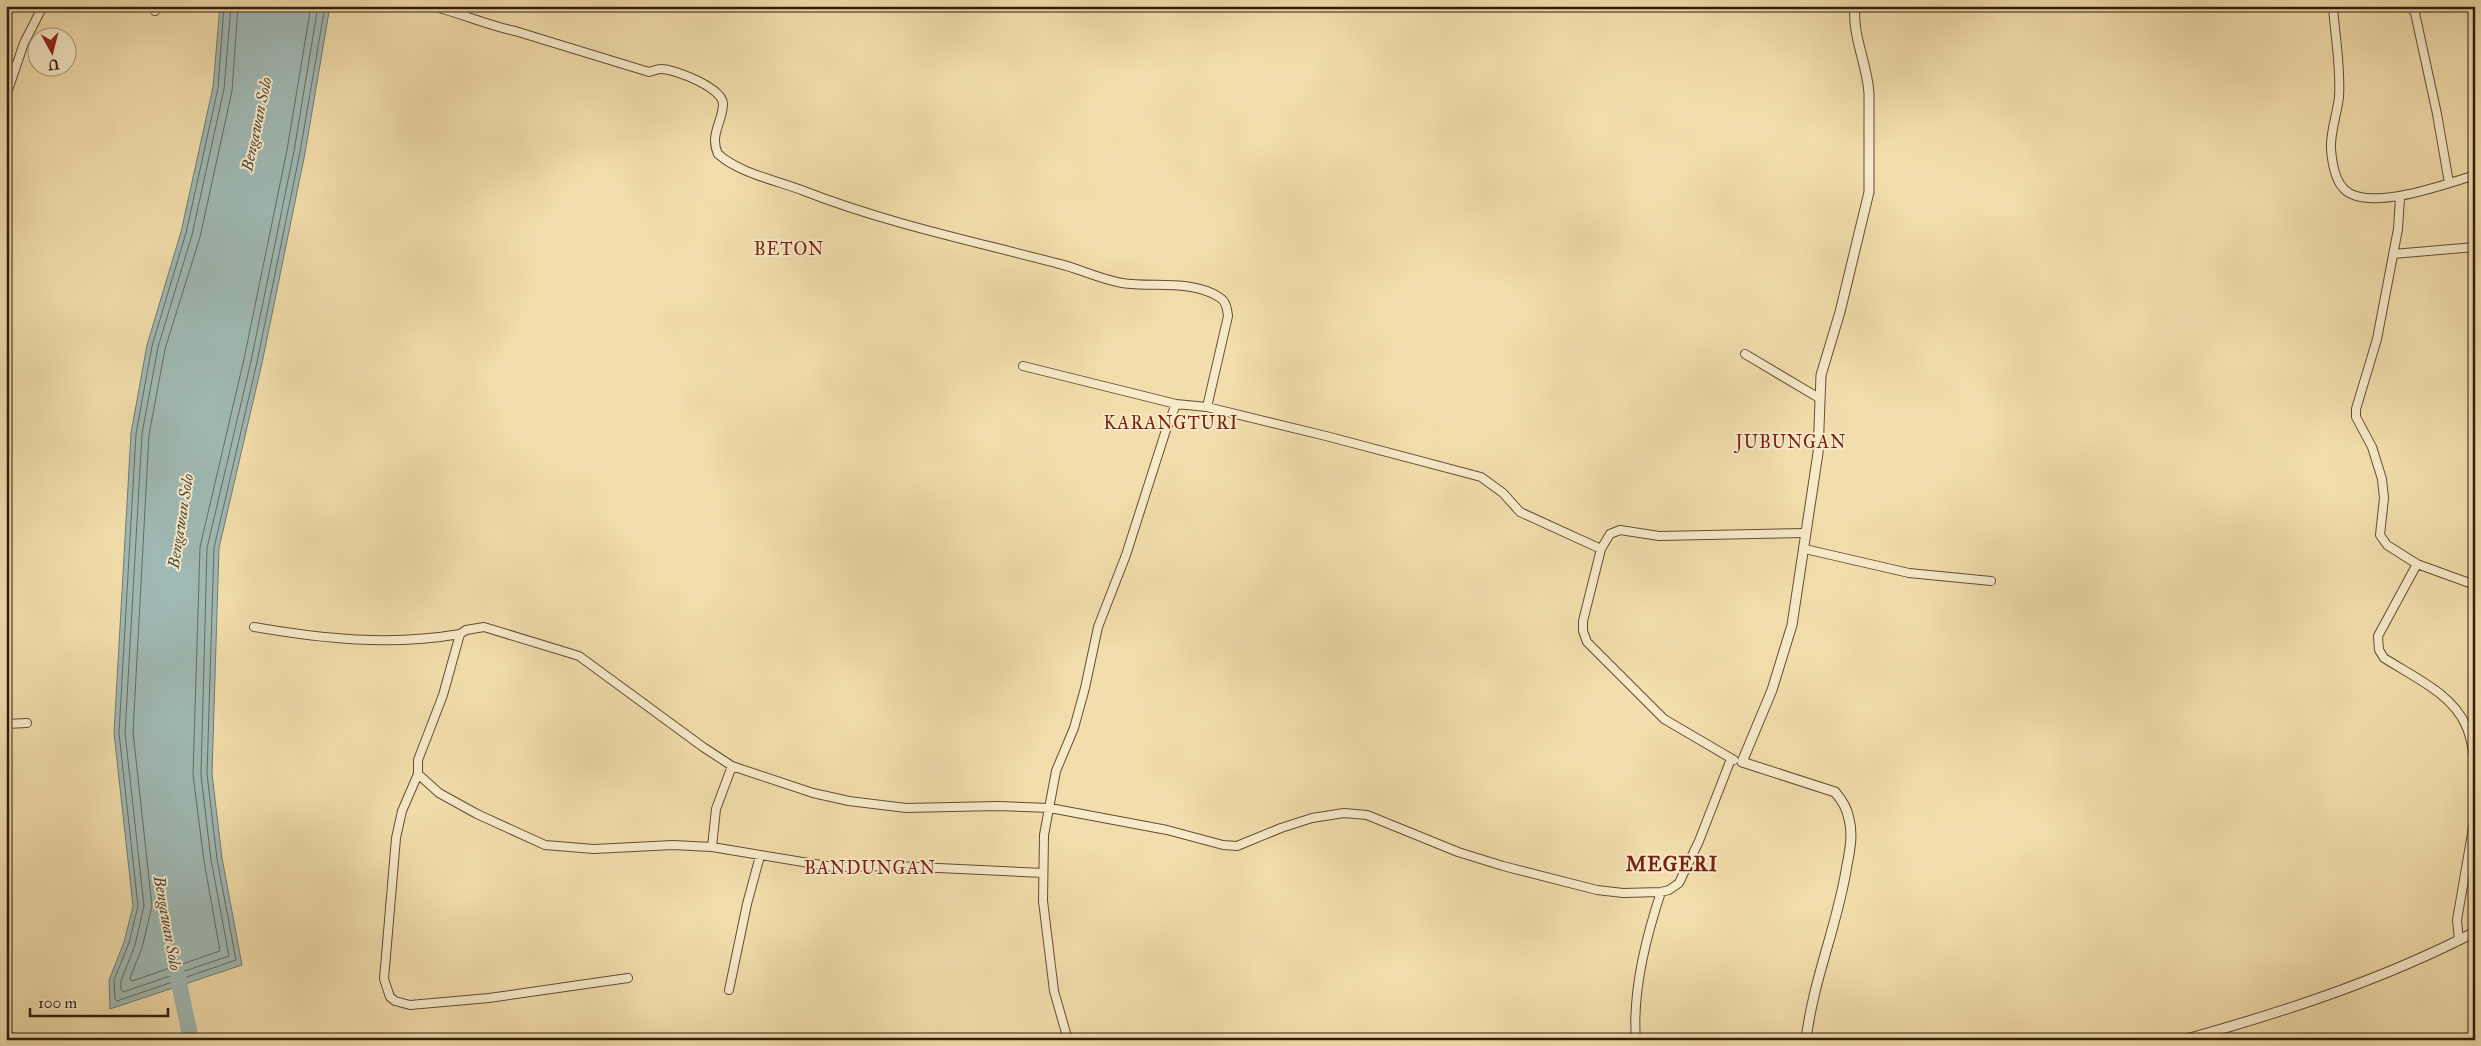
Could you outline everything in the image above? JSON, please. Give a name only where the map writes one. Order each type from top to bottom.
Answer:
[{"type":"street","points":[[6,96],[24,43],[43,6]]},
{"type":"street","points":[[432,6],[493,27],[515,31],[647,71],[661,69],[697,80],[719,93],[722,99],[723,106],[715,137],[716,150],[720,156],[760,176],[862,213],[1056,263],[1113,281],[1175,286],[1208,292],[1220,297],[1226,305],[1228,316],[1207,407]]},
{"type":"street","points":[[1742,762],[1772,690],[1792,625],[1818,453],[1821,375],[1840,312],[1869,192],[1868,77],[1855,30],[1855,6]]},
{"type":"street","points":[[2334,6],[2339,65],[2338,97],[2331,134],[2331,150],[2338,180],[2344,189],[2354,196],[2384,199],[2400,198],[2475,175]]},
{"type":"street","points":[[2410,6],[2415,13],[2435,105],[2449,183]]},
{"type":"street","points":[[2400,198],[2400,214],[2373,358],[2356,409],[2356,418],[2372,446],[2382,479],[2384,498],[2380,535],[2386,545],[2416,564],[2475,585]]},
{"type":"street","points":[[2393,254],[2475,247]]},
{"type":"street","points":[[1744,354],[1820,398]]},
{"type":"street","points":[[1023,366],[1176,404],[1207,407],[1481,477],[1503,493],[1520,512],[1601,549]]},
{"type":"street","points":[[1068,1040],[1054,991],[1044,902],[1044,835],[1056,770],[1074,728],[1086,688],[1098,627],[1126,556],[1176,404]]},
{"type":"street","points":[[1806,532],[1669,536],[1620,530],[1610,534],[1601,549],[1583,621],[1583,631],[1587,642],[1664,719],[1731,759],[1836,792],[1845,803],[1850,820],[1851,839],[1842,900],[1816,993],[1806,1040]]},
{"type":"street","points":[[1804,549],[1909,573],[1991,581]]},
{"type":"street","points":[[2416,564],[2378,636],[2379,650],[2384,658],[2437,692],[2471,726],[2475,760]]},
{"type":"street","points":[[254,627],[362,641],[410,641],[460,634],[466,630],[484,627],[579,656],[703,748],[732,766],[813,793],[898,808],[998,806],[1050,808],[1167,830],[1223,845],[1237,846],[1312,818],[1344,813],[1367,816],[1458,852],[1597,890],[1623,893],[1661,892],[1668,890],[1678,883],[1699,841],[1731,759]]},
{"type":"street","points":[[460,634],[443,695],[418,760],[418,774],[402,811],[396,838],[384,979],[386,989],[390,997],[403,1004],[420,1004],[489,998],[628,978]]},
{"type":"street","points":[[6,724],[27,723]]},
{"type":"street","points":[[712,847],[716,809],[732,766]]},
{"type":"street","points":[[2459,940],[2457,920],[2474,822],[2475,770]]},
{"type":"street","points":[[418,774],[446,797],[477,814],[545,845],[594,849],[673,845],[712,847],[833,868],[896,866],[1043,873]]},
{"type":"street","points":[[729,990],[747,904],[760,856]]},
{"type":"street","points":[[1636,1040],[1635,1025],[1643,954],[1661,892]]},
{"type":"street","points":[[2183,1040],[2322,998],[2390,972],[2475,932]]},
{"type":"water","points":[[220,6],[330,6],[305,153],[262,363],[219,548],[212,774],[222,858],[242,965],[110,1009],[109,980],[124,942],[133,906],[114,733],[131,433],[147,345],[181,232],[213,87]]},
{"type":"waterway","name":"Bengawan Solo","points":[[175,964],[191,1040]]},
{"type":"district","name":"BETON","points":[[789,249]]},
{"type":"district","name":"KARANGTURI","points":[[1171,423]]},
{"type":"district","name":"JUBUNGAN","points":[[1791,442]]},
{"type":"district","name":"MEGERI","points":[[1672,864]]},
{"type":"district","name":"BANDUNGAN","points":[[870,868]]}]
